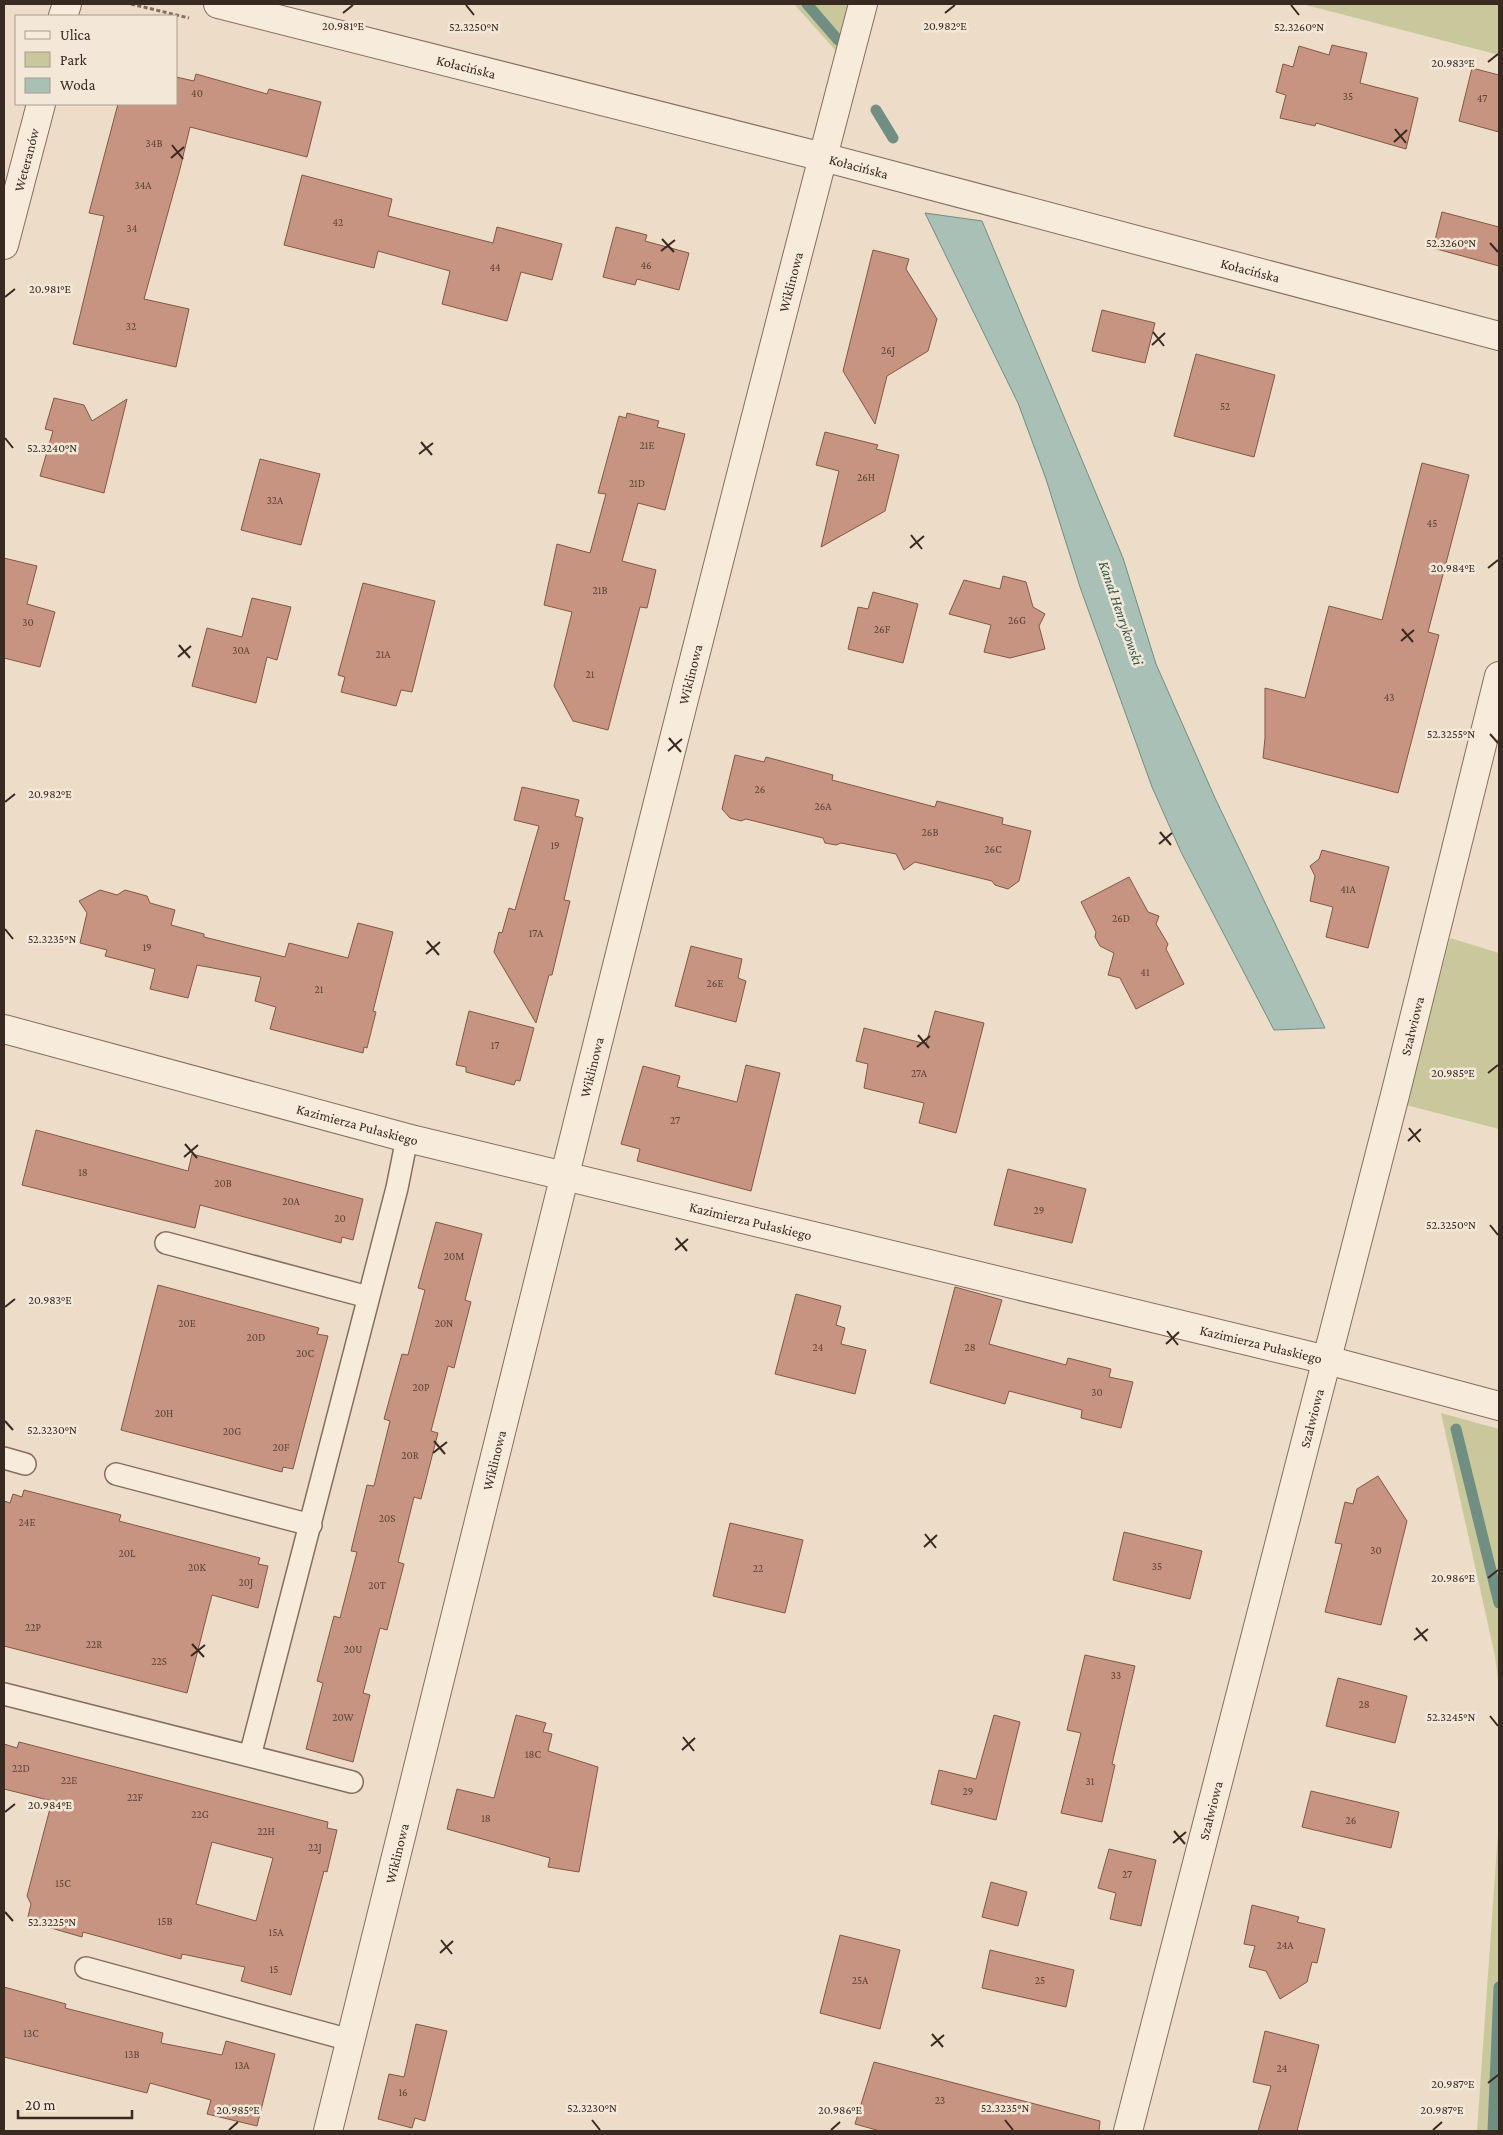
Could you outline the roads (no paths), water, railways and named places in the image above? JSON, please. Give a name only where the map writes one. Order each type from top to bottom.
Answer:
[{"type":"street","name":"Wiklinowa","points":[[328,2131],[687,684],[863,4]]},
{"type":"street","name":"Kołacińska","points":[[208,12],[823,157],[1499,336]]},
{"type":"street","name":"Weteranów","points":[[4,245],[40,105]]},
{"type":"street","name":"Szałwiowa","points":[[1128,2131],[1327,1360],[1499,676]]},
{"type":"street","name":"Kazimierza Pułaskiego","points":[[4,1029],[408,1138],[1327,1360],[1499,1406]]},
{"type":"lane","points":[[250,1756],[397,1188],[408,1138]]},
{"type":"lane","points":[[166,1243],[368,1297]]},
{"type":"lane","points":[[4,1458],[25,1464]]},
{"type":"lane","points":[[116,1474],[311,1524]]},
{"type":"lane","points":[[4,1694],[352,1782]]},
{"type":"lane","points":[[86,1968],[350,2040]]},
{"type":"water","points":[[925,213],[982,221],[1123,558],[1156,664],[1215,798],[1325,1028],[1274,1030],[1181,852],[1152,787],[1080,587],[1046,479],[1018,403]]},
{"type":"waterway","name":"Kanał Henrykowski","points":[[807,4],[838,40]]},
{"type":"waterway","name":"Kanał Henrykowski","points":[[876,110],[893,138]]},
{"type":"waterway","name":"Kanał Henrykowski","points":[[1456,1429],[1499,1603]]},
{"type":"waterway","name":"Kanał Henrykowski","points":[[1493,2131],[1499,1987]]}]
